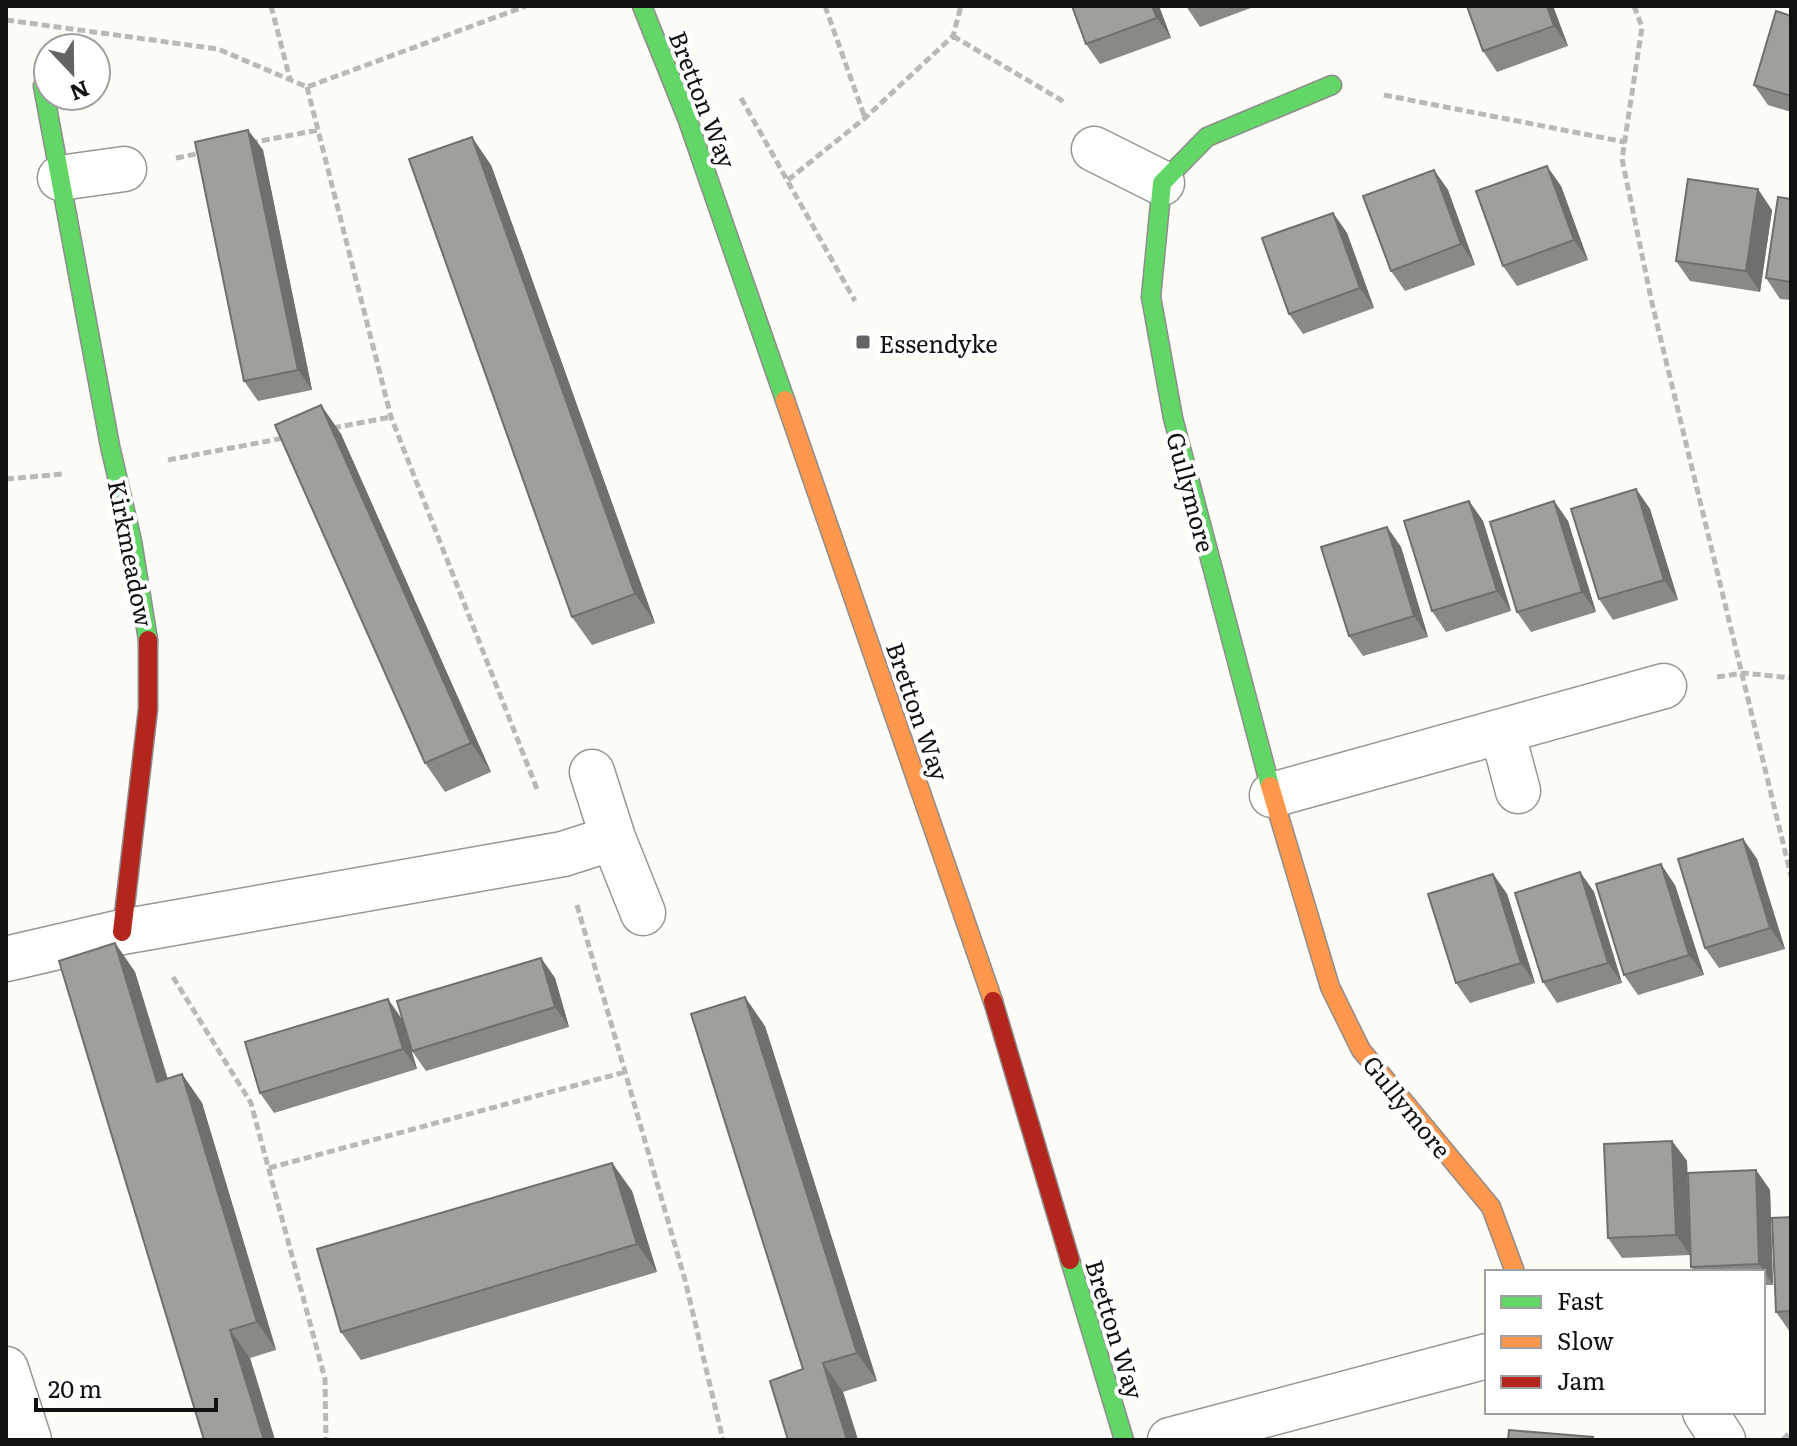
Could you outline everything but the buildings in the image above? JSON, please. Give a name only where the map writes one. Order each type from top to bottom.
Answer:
[{"type":"street","name":"Bretton Way","points":[[642,6],[687,118],[982,963],[1124,1440]]},
{"type":"street","points":[[1094,149],[1162,183],[1207,137],[1332,85]]},
{"type":"street","name":"Kirkmeadow","points":[[48,112],[148,629],[141,928]]},
{"type":"street","points":[[60,178],[124,169]]},
{"type":"street","name":"Gullymore","points":[[1162,183],[1151,297],[1173,418],[1272,795],[1330,987],[1361,1050],[1491,1207],[1514,1270]]},
{"type":"street","points":[[1272,795],[1664,686]]},
{"type":"street","points":[[1502,731],[1518,791]]},
{"type":"street","points":[[592,772],[613,838],[643,913]]},
{"type":"street","points":[[6,959],[141,928],[563,854],[613,838]]},
{"type":"street","points":[[1170,1440],[1485,1357]]},
{"type":"street","points":[[6,1369],[18,1423]]},
{"type":"street","points":[[1706,1414],[1723,1440]]},
{"type":"path","points":[[271,6],[290,80]]},
{"type":"path","points":[[6,20],[218,49],[307,87],[526,6]]},
{"type":"path","points":[[825,6],[865,118]]},
{"type":"path","points":[[788,180],[865,118],[953,36],[961,6]]},
{"type":"path","points":[[1634,6],[1642,27],[1622,159],[1652,303],[1791,876]]},
{"type":"path","points":[[953,36],[1061,100],[1094,149]]},
{"type":"path","points":[[1332,85],[1625,142]]},
{"type":"path","points":[[307,87],[391,417],[563,854],[685,1280],[723,1440]]},
{"type":"path","points":[[740,98],[855,301]]},
{"type":"path","points":[[243,145],[318,130]]},
{"type":"path","points":[[124,169],[213,151]]},
{"type":"path","points":[[330,429],[391,417]]},
{"type":"path","points":[[116,471],[299,435]]},
{"type":"path","points":[[1664,686],[1744,673],[1791,678]]},
{"type":"path","points":[[141,928],[251,1103],[325,1379],[326,1440]]},
{"type":"path","points":[[269,1168],[625,1072]]},
{"type":"path","points":[[1783,1440],[1791,1431]]},
{"type":"traffic: fast","points":[[642,6],[687,118],[785,400]]},
{"type":"traffic: fast","points":[[1270,786],[1173,418],[1151,297],[1162,183],[1207,137],[1332,85]]},
{"type":"traffic: fast","points":[[48,112],[110,446],[132,541],[148,640]]},
{"type":"traffic: fast","points":[[1070,1260],[1124,1440]]},
{"type":"traffic: slow","points":[[785,400],[993,1001]]},
{"type":"traffic: slow","points":[[1270,786],[1330,987],[1361,1050],[1491,1207],[1514,1270]]},
{"type":"traffic: jam","points":[[122,932],[148,709],[148,640]]},
{"type":"traffic: jam","points":[[993,1001],[1070,1260]]},
{"type":"place","name":"Essendyke","points":[[863,342]]}]
